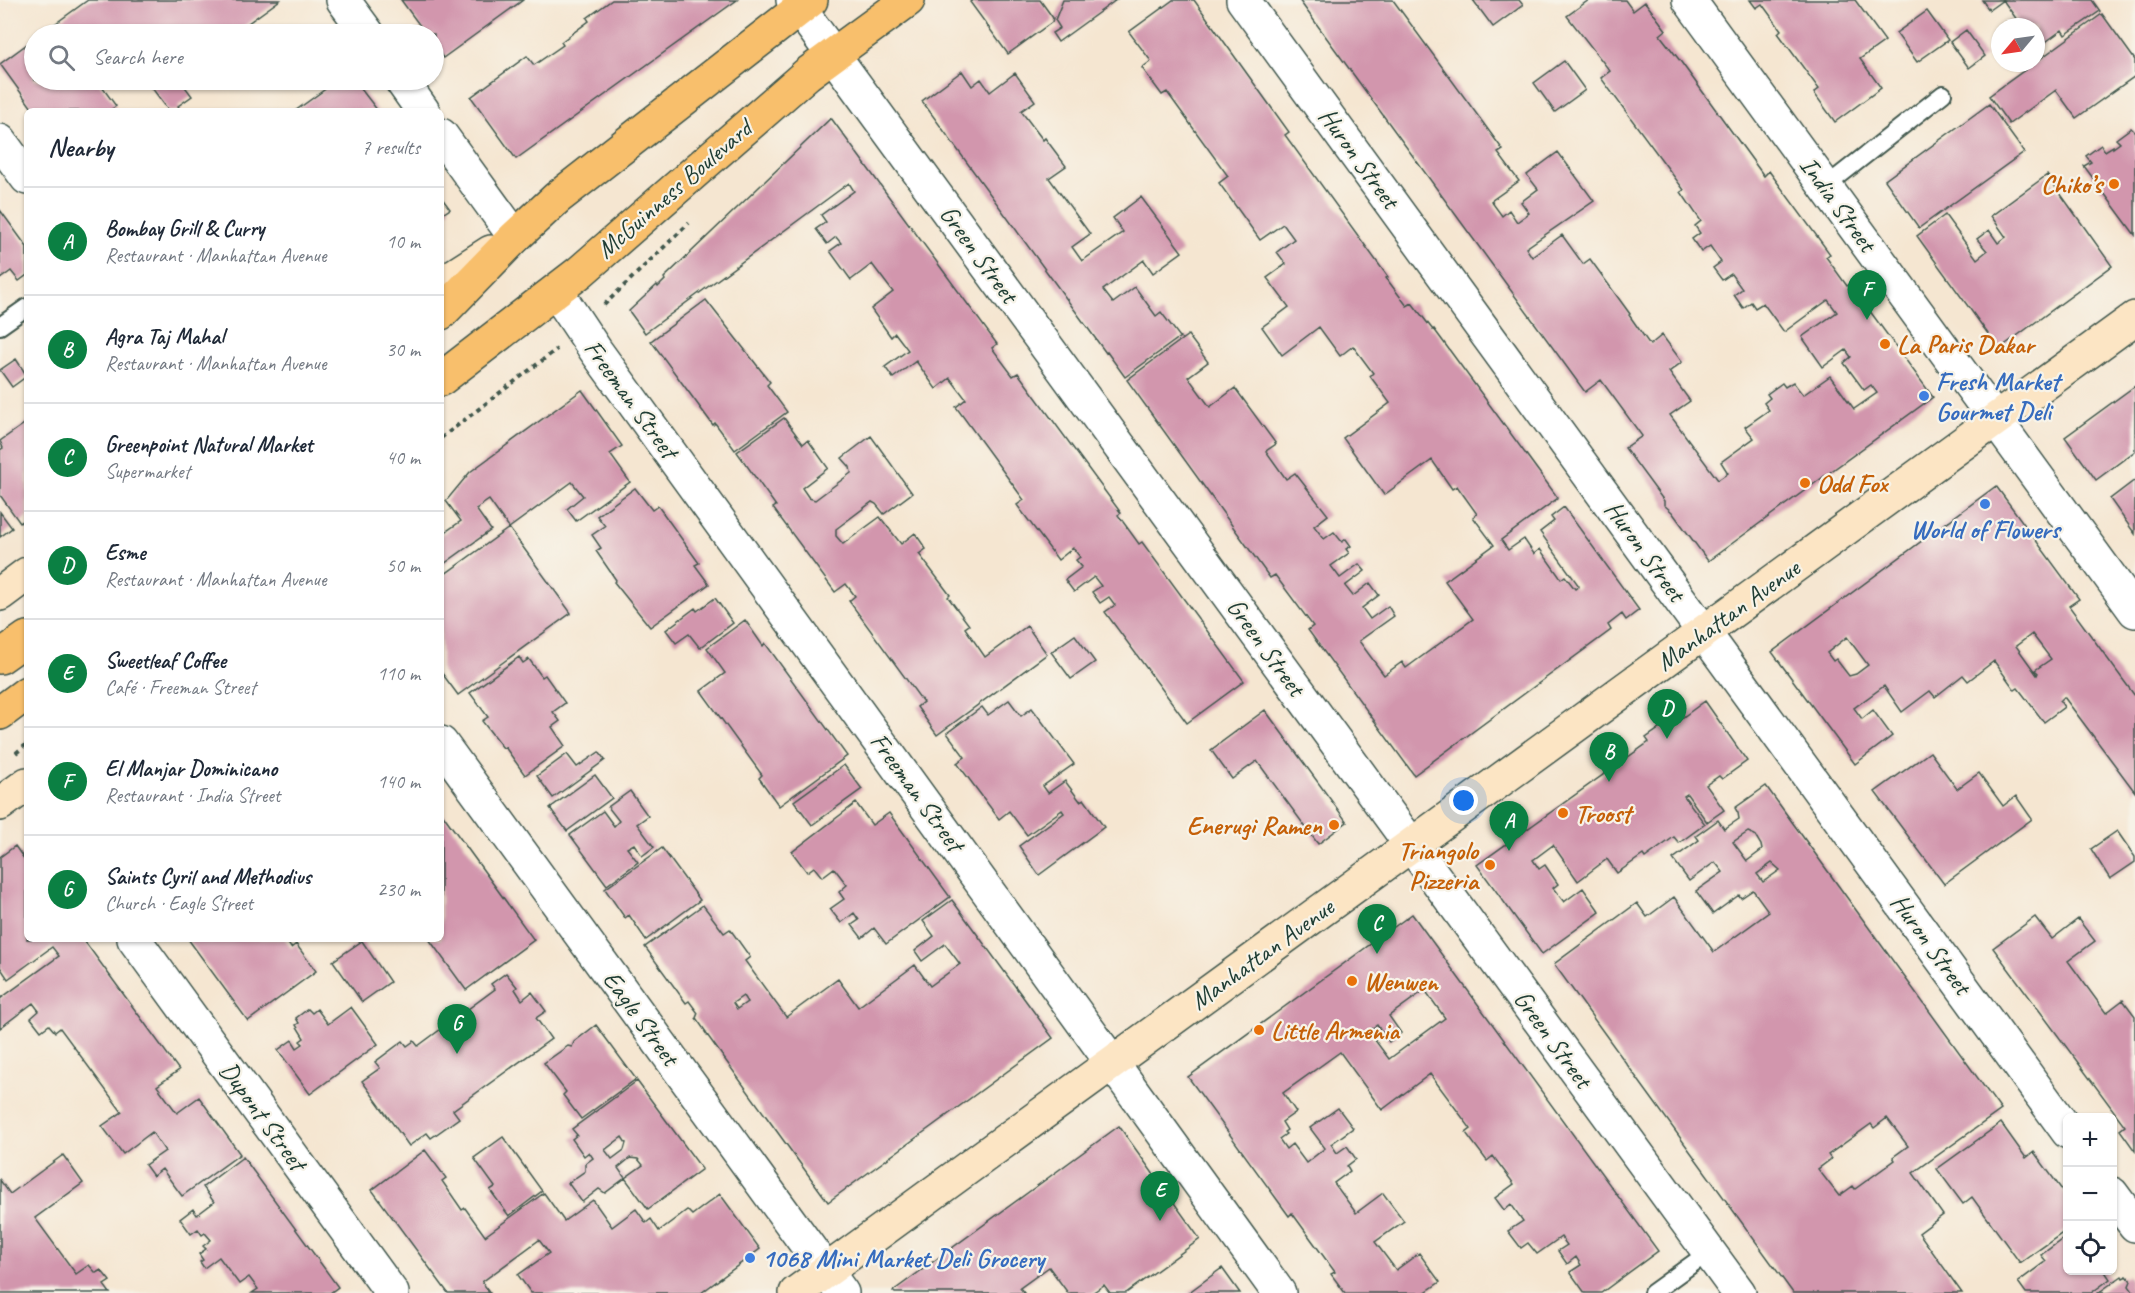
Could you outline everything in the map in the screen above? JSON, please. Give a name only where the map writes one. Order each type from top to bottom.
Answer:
[{"type":"main road","name":"McGuinness Boulevard","points":[[444,377],[556,291],[807,74],[908,0]]},
{"type":"main road","points":[[444,310],[515,237],[557,198],[801,3]]},
{"type":"main road","points":[[0,657],[24,640]]},
{"type":"main road","points":[[0,713],[24,695]]},
{"type":"street","points":[[343,0],[361,24]]},
{"type":"street","name":"Huron Street","points":[[1243,0],[2063,1126]]},
{"type":"street","name":"India Street","points":[[1689,0],[2135,611]]},
{"type":"street","name":"Green Street","points":[[801,3],[833,54],[1739,1293]]},
{"type":"street","points":[[407,90],[421,108]]},
{"type":"street","points":[[444,139],[515,237],[444,282]]},
{"type":"street","points":[[0,141],[24,174]]},
{"type":"street","name":"Freeman Street","points":[[556,291],[603,360],[1279,1293]]},
{"type":"street","name":"Manhattan Avenue","points":[[796,1293],[834,1282],[1113,1063],[2135,318]]},
{"type":"street","points":[[0,594],[24,576]]},
{"type":"street","name":"Eagle Street","points":[[444,747],[834,1282]]},
{"type":"street","name":"Dupont Street","points":[[136,942],[392,1293]]},
{"type":"street","points":[[2117,1201],[2135,1225]]},
{"type":"lane","points":[[1826,187],[1942,94]]},
{"type":"lane","points":[[0,326],[24,309]]},
{"type":"lane","points":[[1652,1293],[1709,1252]]},
{"type":"building","points":[[88,0],[280,0],[247,24],[55,24]]},
{"type":"building","points":[[401,0],[523,0],[444,57],[444,24],[419,24]]},
{"type":"building","points":[[612,0],[737,0],[516,159],[471,97],[527,56],[534,65],[563,45],[561,42],[589,21],[587,18]]},
{"type":"building","points":[[973,0],[1040,0],[1053,18],[1052,22],[1008,54],[970,2]]},
{"type":"building","points":[[1063,0],[1116,0],[1058,42],[1052,33],[1060,28],[1055,20]]},
{"type":"building","points":[[1173,0],[1194,0],[1289,132],[1285,135],[1388,277],[1386,278],[1407,306],[1412,303],[1434,329],[1558,498],[1501,540],[1508,550],[1524,539],[1534,554],[1540,549],[1561,579],[1565,576],[1575,589],[1579,586],[1540,532],[1554,521],[1551,517],[1564,507],[1639,610],[1626,620],[1622,614],[1608,625],[1611,630],[1414,775],[1308,630],[1313,626],[1275,575],[1270,578],[1127,380],[1188,335],[1208,362],[1188,377],[1210,407],[1235,388],[1276,444],[1266,451],[1286,479],[1295,473],[1328,515],[1314,526],[1324,539],[1334,532],[1342,542],[1346,539],[1351,546],[1346,549],[1349,553],[1331,566],[1340,578],[1359,564],[1365,571],[1345,586],[1353,596],[1370,583],[1379,595],[1362,608],[1370,619],[1388,606],[1394,616],[1359,641],[1384,675],[1402,662],[1406,668],[1473,619],[1445,581],[1494,545],[1473,517],[1477,514],[1457,486],[1452,489],[1432,460],[1384,495],[1343,438],[1390,403],[1370,376],[1373,373],[1353,346],[1340,356],[1319,327],[1282,355],[1262,327],[1289,307],[1267,278],[1286,264],[1277,252],[1294,239],[1283,224],[1260,240],[1219,183],[1228,176],[1167,92],[1162,95],[1142,68],[1151,61],[1129,32]]},
{"type":"building","points":[[1299,0],[1393,0],[1503,150],[1498,153],[1519,181],[1491,201],[1502,216],[1509,210],[1517,222],[1529,213],[1521,202],[1538,189],[1527,175],[1558,152],[1594,201],[1526,248],[1532,257],[1562,235],[1583,264],[1590,259],[1650,345],[1662,335],[1682,362],[1669,372],[1690,401],[1670,415],[1718,480],[1728,473],[1721,462],[1754,438],[1745,427],[1769,410],[1764,403],[1770,398],[1767,394],[1782,383],[1785,387],[1793,382],[1803,395],[1830,376],[1854,409],[1877,393],[1871,385],[1864,390],[1844,363],[1851,357],[1846,350],[1823,367],[1802,337],[1837,312],[1828,300],[1784,332],[1763,303],[1755,308],[1751,302],[1743,308],[1734,295],[1742,289],[1731,274],[1722,280],[1713,268],[1721,262],[1710,246],[1701,252],[1692,239],[1700,233],[1695,226],[1701,221],[1681,192],[1684,190],[1601,78],[1610,71],[1567,16],[1589,0],[1625,0],[1633,11],[1645,2],[1666,30],[1660,35],[1764,176],[1769,171],[1830,254],[1826,257],[1847,286],[1850,284],[1933,397],[1708,561],[1672,512],[1664,505],[1664,501],[1625,448],[1642,436],[1601,380],[1585,392]]},
{"type":"building","points":[[1473,0],[1519,0],[1523,5],[1493,27]]},
{"type":"building","points":[[1750,0],[1855,0],[1885,41],[1860,59],[1881,88],[1835,122],[1814,93],[1819,89],[1778,33],[1781,30],[1762,4],[1756,8]]},
{"type":"building","points":[[1982,0],[2003,0],[1989,10]]},
{"type":"building","points":[[2003,0],[2092,0],[2100,11],[2065,35],[2062,30],[2045,42],[2045,18],[2016,18]]},
{"type":"building","points":[[1927,11],[1948,40],[1917,62],[1896,33]]},
{"type":"building","points":[[2102,14],[2135,60],[2135,76],[2076,118],[2056,90],[2009,124],[1989,96],[2022,72],[2045,72],[2045,55]]},
{"type":"building","points":[[1966,30],[1985,56],[1969,68],[1950,42]]},
{"type":"building","points":[[24,46],[24,90],[104,90],[116,106],[113,108],[32,108],[0,64]]},
{"type":"building","points":[[1564,61],[1585,90],[1555,112],[1534,83]]},
{"type":"building","points":[[962,71],[972,86],[981,79],[990,92],[1015,73],[1035,101],[1021,111],[1066,166],[1049,178],[1090,234],[1072,247],[1082,261],[1123,232],[1113,218],[1141,197],[1182,252],[1153,273],[1144,260],[1103,290],[1113,303],[1135,287],[1156,316],[1161,312],[1180,337],[1125,377],[922,101]]},
{"type":"building","points":[[153,90],[188,90],[192,96],[178,106],[179,108],[167,108]]},
{"type":"building","points":[[324,90],[362,90],[376,108],[299,108]]},
{"type":"building","points":[[1989,104],[2024,152],[1919,228],[1885,180]]},
{"type":"building","points":[[831,118],[997,344],[992,348],[1013,376],[1018,373],[1121,513],[1118,515],[1139,544],[1142,542],[1244,681],[1187,723],[1105,612],[1115,605],[1109,597],[1100,603],[1092,592],[1101,586],[1094,577],[1074,592],[1065,580],[1082,567],[1076,560],[1080,557],[1073,548],[1058,560],[1017,505],[1024,500],[956,407],[966,399],[950,378],[936,389],[916,361],[893,378],[885,367],[908,350],[895,333],[891,337],[871,309],[893,292],[872,264],[851,280],[830,251],[841,243],[836,237],[827,244],[816,229],[826,222],[821,215],[854,191],[849,183],[645,333],[629,311],[657,285],[658,287],[665,280],[664,278]]},
{"type":"building","points":[[2131,128],[2135,132],[2135,235],[2084,166],[2091,162],[2086,156],[2101,145],[2105,151],[2113,146],[2113,148],[2120,143],[2116,139]]},
{"type":"building","points":[[2047,175],[2112,266],[1999,349],[1917,236],[1945,215],[1977,259],[1987,251],[1977,239],[1989,230],[1998,243],[2006,237],[1991,216]]},
{"type":"building","points":[[444,201],[450,209],[444,213]]},
{"type":"building","points":[[0,210],[24,243],[24,277],[19,281],[11,271],[0,279]]},
{"type":"building","points":[[706,300],[770,382],[767,385],[787,412],[735,450],[715,423],[713,425],[651,341]]},
{"type":"building","points":[[16,359],[24,371],[24,378],[12,387],[0,370]]},
{"type":"building","points":[[2135,386],[2135,451],[2096,480],[2065,437]]},
{"type":"building","points":[[582,390],[622,446],[610,454],[630,482],[576,521],[567,509],[583,496],[572,482],[509,528],[489,500],[476,509],[491,530],[444,564],[444,533],[461,521],[446,501],[470,472]]},
{"type":"building","points":[[784,418],[803,444],[808,440],[828,468],[802,488],[809,498],[815,500],[851,473],[850,467],[842,458],[871,436],[912,493],[884,514],[872,502],[836,529],[836,536],[843,544],[880,517],[901,544],[915,533],[926,549],[919,554],[950,595],[948,597],[969,625],[965,628],[985,657],[1027,626],[1047,654],[937,735],[917,707],[923,702],[849,601],[855,596],[846,584],[835,592],[773,508],[776,506],[737,452]]},
{"type":"building","points":[[24,424],[24,520],[20,523],[0,495],[0,450],[3,448],[0,441]]},
{"type":"building","points":[[2135,480],[2135,534],[2110,499]]},
{"type":"building","points":[[1996,486],[2079,599],[2069,606],[2135,696],[2135,792],[2064,697],[2060,701],[2064,707],[2044,722],[2018,688],[2015,690],[1994,661],[1968,681],[1963,675],[1935,697],[1930,691],[1902,712],[1884,686],[1854,708],[1862,719],[1873,710],[1892,736],[1855,764],[1772,652]],"holes":[[[2032,634],[2051,659],[2035,670],[2037,675],[2016,646]],[[1847,637],[1868,665],[1849,676],[1836,659],[1833,661],[1827,653]]]},
{"type":"building","points":[[635,488],[652,510],[658,506],[699,563],[695,565],[709,584],[650,627],[614,582],[616,580],[596,551],[601,548],[592,535],[605,526],[597,516]]},
{"type":"building","points":[[0,512],[12,528],[0,537]]},
{"type":"building","points":[[509,528],[571,613],[458,695],[444,676],[444,575]]},
{"type":"building","points":[[715,598],[733,623],[700,648],[689,634],[676,643],[666,630],[695,608],[697,611]]},
{"type":"building","points":[[745,620],[763,646],[765,643],[847,756],[779,806],[759,778],[762,775],[701,691],[725,673],[707,648]]},
{"type":"building","points":[[1075,635],[1095,662],[1071,679],[1051,652]]},
{"type":"building","points":[[519,657],[523,663],[529,659],[542,677],[545,675],[565,703],[553,712],[560,721],[552,727],[565,746],[525,775],[482,721],[488,717],[470,693]]},
{"type":"building","points":[[1009,700],[1021,716],[1032,708],[1074,764],[1043,786],[1048,793],[1065,781],[1080,801],[1084,799],[1104,827],[1039,875],[1019,846],[1064,813],[1062,810],[1027,835],[1009,811],[999,819],[957,763],[965,757],[947,733],[982,707],[988,715]]},
{"type":"building","points":[[1705,701],[1747,761],[1722,779],[1719,776],[1706,785],[1724,810],[1707,822],[1687,794],[1684,796],[1705,824],[1679,843],[1674,837],[1645,858],[1643,855],[1617,873],[1607,859],[1578,881],[1553,845],[1533,860],[1539,869],[1545,865],[1558,884],[1553,888],[1564,902],[1583,888],[1600,912],[1542,954],[1477,865],[1649,742],[1646,738],[1676,717],[1679,720]]},
{"type":"building","points":[[1265,710],[1347,822],[1318,844],[1257,761],[1232,779],[1211,750]]},
{"type":"building","points":[[599,752],[605,760],[553,798],[537,776],[567,754],[577,767]]},
{"type":"building","points":[[1930,752],[1957,789],[1979,773],[2003,806],[2016,796],[2032,819],[1944,884],[1875,792]]},
{"type":"building","points":[[844,765],[862,789],[812,825],[794,801]]},
{"type":"building","points":[[595,775],[612,798],[567,831],[550,808]]},
{"type":"building","points":[[1766,786],[2001,1110],[1913,1173],[1943,1215],[1919,1233],[1962,1293],[1793,1293],[1554,964],[1637,903],[1647,917],[1674,897],[1714,952],[1769,912],[1753,890],[1741,898],[1739,895],[1713,914],[1696,891],[1723,872],[1715,862],[1689,881],[1673,859],[1699,840],[1696,836],[1718,820],[1724,829],[1739,819],[1735,808]],"holes":[[[1748,832],[1755,835],[1762,850],[1747,861],[1733,842]],[[1772,863],[1780,870],[1763,882],[1757,874]],[[1887,1118],[1908,1146],[1893,1157],[1895,1160],[1855,1189],[1853,1186],[1839,1196],[1818,1169],[1831,1159],[1828,1155],[1871,1124],[1874,1128]]]},
{"type":"building","points":[[630,791],[648,816],[637,824],[654,847],[642,856],[634,844],[627,848],[638,862],[607,885],[570,835],[603,811],[614,826],[619,821],[608,807]]},
{"type":"building","points":[[856,803],[872,825],[889,813],[950,897],[886,944],[874,928],[862,938],[852,925],[859,920],[854,913],[841,923],[830,909],[844,899],[839,892],[847,885],[834,868],[822,877],[814,867],[807,872],[792,852]]},
{"type":"building","points":[[444,816],[534,940],[466,990],[431,942],[444,942]]},
{"type":"building","points":[[2117,831],[2135,857],[2135,862],[2110,879],[2091,849]]},
{"type":"building","points":[[15,846],[24,859],[24,942],[85,942],[179,1070],[157,1086],[177,1113],[199,1097],[240,1154],[182,1196],[162,1169],[153,1176],[145,1165],[165,1151],[152,1132],[123,1154],[102,1126],[122,1112],[60,1028],[55,1032],[49,1025],[41,1031],[31,1018],[39,1011],[33,1003],[0,1028],[0,999],[59,956],[52,947],[8,979],[0,967],[0,857]]},
{"type":"building","points":[[662,848],[700,900],[646,940],[629,915],[625,918],[605,889]]},
{"type":"building","points":[[952,900],[1053,1038],[828,1202],[705,1032],[696,1018],[698,1013],[689,1001],[686,1003],[645,947],[703,905],[724,933],[730,929],[750,957],[745,961],[786,1017],[838,979],[858,1007],[915,965],[930,986],[960,964],[945,944],[922,961],[915,951],[934,936],[923,921]],"holes":[[[743,996],[747,1002],[737,1009],[733,1003]]]},
{"type":"building","points":[[1412,914],[1658,1251],[1601,1293],[1585,1293],[1570,1272],[1581,1265],[1576,1257],[1567,1264],[1558,1251],[1567,1245],[1561,1237],[1537,1254],[1528,1243],[1521,1248],[1508,1231],[1523,1221],[1511,1204],[1504,1210],[1495,1198],[1514,1184],[1493,1156],[1487,1161],[1466,1133],[1471,1129],[1430,1074],[1382,1110],[1340,1052],[1283,1093],[1296,1112],[1282,1122],[1287,1130],[1284,1132],[1286,1134],[1279,1139],[1286,1149],[1292,1144],[1306,1163],[1325,1148],[1310,1128],[1338,1108],[1353,1128],[1331,1144],[1337,1153],[1347,1146],[1356,1159],[1347,1166],[1350,1171],[1334,1183],[1356,1213],[1383,1193],[1404,1221],[1375,1242],[1396,1270],[1419,1253],[1440,1282],[1424,1293],[1345,1293],[1331,1274],[1335,1272],[1292,1213],[1289,1216],[1188,1077]],"holes":[[[1425,990],[1445,1018],[1389,1059],[1368,1031],[1377,1025],[1389,1042],[1401,1033],[1389,1016]]]},
{"type":"building","points":[[2035,917],[2052,939],[2078,919],[2095,941],[2068,961],[2106,1013],[2123,1000],[2135,1016],[2135,1151],[2120,1130],[2125,1126],[2117,1113],[1993,948]]},
{"type":"building","points":[[190,942],[287,942],[291,948],[296,944],[316,971],[248,1021]]},
{"type":"building","points":[[363,942],[390,982],[362,1002],[333,961]]},
{"type":"building","points":[[506,973],[517,987],[515,989],[522,1000],[532,992],[546,1011],[536,1018],[551,1039],[453,1110],[459,1118],[431,1138],[427,1133],[409,1146],[362,1081],[380,1068],[375,1062],[403,1041],[407,1046],[414,1041],[418,1046],[495,989],[491,984]]},
{"type":"building","points":[[351,1007],[378,1044],[310,1094],[278,1050],[292,1040],[297,1048],[303,1044],[300,1041],[304,1038],[296,1025],[299,1023],[296,1018],[308,1009],[312,1013],[317,1009],[328,1024]]},
{"type":"building","points":[[596,1025],[636,1079],[581,1119],[563,1095],[566,1092],[544,1063],[568,1046],[572,1047],[574,1042]]},
{"type":"building","points":[[637,1081],[702,1169],[648,1209],[625,1178],[605,1193],[599,1189],[582,1202],[568,1183],[585,1171],[585,1164],[593,1158],[589,1152],[584,1156],[572,1139],[577,1135],[572,1129]],"holes":[[[622,1137],[626,1143],[624,1150],[612,1159],[605,1150]],[[630,1158],[638,1159],[643,1165],[625,1178],[618,1168]]]},
{"type":"building","points":[[2001,1123],[2026,1158],[2034,1152],[2063,1191],[2063,1233],[2020,1263],[1972,1197],[1963,1204],[1937,1169]]},
{"type":"building","points":[[1119,1126],[1200,1239],[1126,1293],[1110,1293],[1104,1285],[1092,1293],[1068,1293],[1049,1267],[1020,1288],[1024,1293],[895,1293],[893,1291]]},
{"type":"building","points":[[503,1137],[542,1191],[509,1216],[490,1190],[495,1187],[474,1158]]},
{"type":"building","points":[[425,1150],[446,1178],[442,1181],[462,1210],[465,1208],[485,1236],[544,1193],[564,1221],[593,1200],[612,1227],[636,1209],[646,1223],[651,1219],[659,1231],[687,1210],[692,1215],[720,1194],[760,1249],[701,1293],[531,1293],[518,1275],[549,1253],[539,1240],[482,1282],[490,1293],[448,1293],[372,1190]]},
{"type":"building","points":[[63,1155],[83,1183],[35,1218],[76,1274],[89,1265],[96,1273],[101,1270],[110,1281],[104,1285],[110,1293],[0,1293],[0,1180],[10,1194]]},
{"type":"building","points":[[243,1157],[338,1287],[330,1293],[252,1293],[258,1289],[249,1277],[239,1284],[219,1257],[204,1268],[200,1262],[203,1260],[199,1254],[206,1249],[203,1246],[211,1240],[205,1233],[202,1235],[198,1229],[191,1234],[180,1219],[193,1209],[197,1215],[214,1202],[203,1187]]},
{"type":"building","points":[[2063,1239],[2063,1275],[2107,1275],[2110,1279],[2091,1293],[2026,1293],[2018,1282],[2046,1261],[2041,1255]]},
{"type":"building","points":[[1222,1268],[1240,1293],[1188,1293]]},
{"type":"building","points":[[2122,1276],[2123,1278],[2127,1276],[2131,1281],[2129,1286],[2134,1293],[2098,1293]]},
{"type":"place","name":"Chiko’s","points":[[2114,184]]},
{"type":"place","name":"El Manjar Dominicano","points":[[1867,320]]},
{"type":"place","name":"La Paris Dakar","points":[[1885,344]]},
{"type":"place","name":"Fresh Market Gourmet Deli","points":[[1924,396]]},
{"type":"place","name":"Odd Fox","points":[[1805,483]]},
{"type":"place","name":"World of Flowers","points":[[1985,504]]},
{"type":"place","name":"Esme","points":[[1667,739]]},
{"type":"place","name":"Agra Taj Mahal","points":[[1609,782]]},
{"type":"place","name":"Troost","points":[[1563,813]]},
{"type":"place","name":"Enerugi Ramen","points":[[1334,825]]},
{"type":"place","name":"Bombay Grill & Curry","points":[[1509,851]]},
{"type":"place","name":"Triangolo Pizzeria","points":[[1490,865]]},
{"type":"place","name":"Greenpoint Natural Market","points":[[1377,954]]},
{"type":"place","name":"Wenwen","points":[[1352,981]]},
{"type":"place","name":"Little Armenia","points":[[1259,1030]]},
{"type":"place","name":"Saints Cyril and Methodius","points":[[457,1054]]},
{"type":"place","name":"Sweetleaf Coffee","points":[[1160,1221]]},
{"type":"place","name":"1068 Mini Market Deli Grocery","points":[[750,1258]]}]
